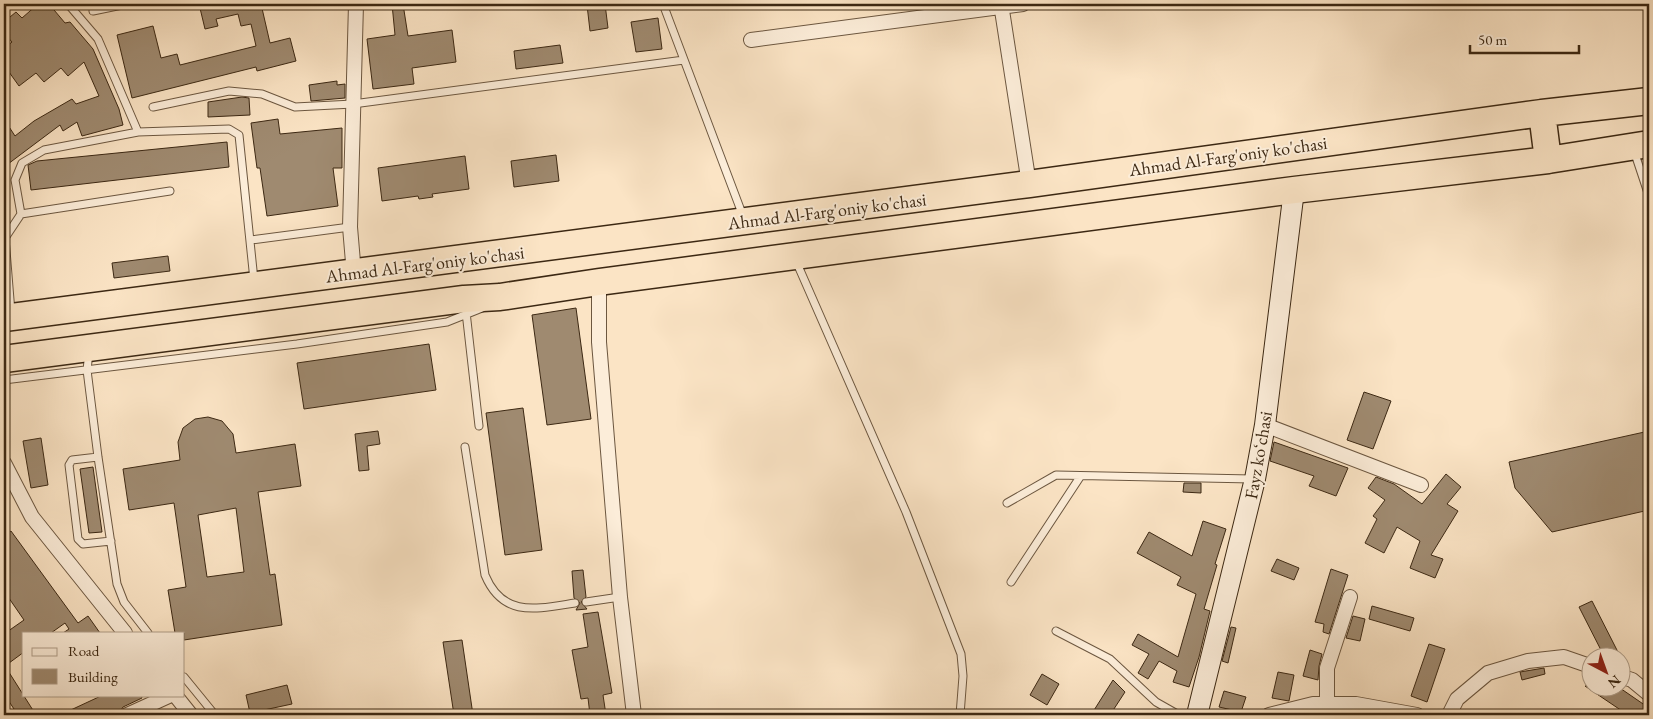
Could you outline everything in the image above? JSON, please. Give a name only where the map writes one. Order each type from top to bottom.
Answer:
[{"type":"highway","name":"Ahmad Al-Farg'oniy ko'chasi","points":[[8,317],[254,284],[354,274],[1649,100]]},
{"type":"highway","points":[[1542,113],[1548,160]]},
{"type":"highway","points":[[4,359],[88,359],[465,307],[500,297],[599,282],[1294,190],[1548,160],[1641,145]]},
{"type":"street","points":[[354,274],[350,227],[356,4]]},
{"type":"street","points":[[751,40],[1001,5],[1023,4]]},
{"type":"street","points":[[1001,5],[1028,184]]},
{"type":"street","name":"Fayz koʻchasi","points":[[1197,715],[1255,479],[1265,425],[1294,190]]},
{"type":"street","points":[[599,282],[599,342],[620,597],[634,715]]},
{"type":"street","points":[[1265,425],[1421,485]]},
{"type":"street","points":[[4,463],[32,517],[124,632]]},
{"type":"street","points":[[1327,704],[1327,668],[1350,597]]},
{"type":"street","points":[[1449,715],[1457,699],[1488,673],[1528,660],[1564,657],[1580,663]]},
{"type":"street","points":[[1630,679],[1649,694]]},
{"type":"street","points":[[127,715],[171,696]]},
{"type":"street","points":[[174,696],[191,715]]},
{"type":"street","points":[[1269,715],[1313,704],[1356,704],[1417,715]]},
{"type":"lane","points":[[68,4],[98,39],[138,132]]},
{"type":"lane","points":[[93,11],[127,4]]},
{"type":"lane","points":[[663,4],[744,221]]},
{"type":"lane","points":[[152,107],[229,91],[262,94],[294,107],[353,104],[684,60]]},
{"type":"lane","points":[[8,317],[5,238],[20,214],[15,180],[22,163],[44,150],[138,132],[229,129],[239,135],[254,284]]},
{"type":"lane","points":[[1641,145],[1649,196]]},
{"type":"lane","points":[[20,214],[170,191]]},
{"type":"lane","points":[[251,240],[350,227]]},
{"type":"lane","points":[[794,256],[906,512],[961,654],[963,676],[960,715]]},
{"type":"lane","points":[[465,307],[479,426]]},
{"type":"lane","points":[[4,380],[88,359],[98,457],[118,584],[124,602],[147,632]]},
{"type":"lane","points":[[465,447],[485,575],[492,591],[502,600],[517,606],[539,608],[575,603]]},
{"type":"lane","points":[[98,457],[72,460],[69,466],[78,539],[83,544],[111,541]]},
{"type":"lane","points":[[1007,503],[1056,475],[1080,477],[1255,479]]},
{"type":"lane","points":[[1011,582],[1080,477]]},
{"type":"lane","points":[[586,602],[620,597]]},
{"type":"lane","points":[[1056,631],[1110,659],[1156,702],[1178,715]]},
{"type":"lane","points":[[185,678],[215,715]]},
{"type":"building","points":[[38,4],[49,4],[65,23],[70,22],[93,49],[119,109],[123,125],[82,136],[77,122],[63,131],[60,125],[4,167],[4,119],[15,136],[34,121],[72,99],[76,104],[99,96],[84,62],[68,76],[61,68],[44,82],[36,73],[19,86],[4,65],[4,49],[12,42],[4,33],[4,22],[16,12],[22,18]]},
{"type":"building","points":[[199,4],[261,4],[270,43],[290,38],[296,61],[257,71],[256,67],[132,98],[117,35],[153,26],[161,58],[177,54],[180,65],[256,46],[251,24],[241,26],[238,14],[216,19],[218,26],[205,29]]},
{"type":"building","points":[[392,4],[403,4],[408,36],[452,30],[456,62],[412,68],[414,84],[373,89],[367,39],[395,35]]},
{"type":"building","points":[[605,4],[608,28],[590,31],[587,5]]},
{"type":"building","points":[[658,18],[662,49],[636,52],[631,22]]},
{"type":"building","points":[[560,45],[563,63],[516,69],[514,51]]},
{"type":"building","points":[[337,81],[337,85],[345,84],[345,98],[311,101],[309,85]]},
{"type":"building","points":[[242,97],[249,98],[250,115],[208,117],[208,102]]},
{"type":"building","points":[[278,119],[280,134],[342,128],[342,168],[333,168],[338,206],[267,216],[260,168],[257,168],[251,123]]},
{"type":"building","points":[[227,142],[229,167],[31,190],[28,165],[37,161]]},
{"type":"building","points":[[556,155],[559,181],[514,187],[511,161]]},
{"type":"building","points":[[465,156],[469,189],[432,194],[433,197],[419,199],[418,196],[382,201],[378,168]]},
{"type":"building","points":[[168,256],[170,271],[114,278],[112,263]]},
{"type":"building","points":[[576,308],[591,419],[547,425],[532,315]]},
{"type":"building","points":[[429,344],[436,390],[304,409],[297,363]]},
{"type":"building","points":[[1364,392],[1391,401],[1373,449],[1347,440]]},
{"type":"building","points":[[523,408],[542,550],[505,555],[486,413]]},
{"type":"building","points":[[208,417],[222,421],[233,434],[236,453],[295,444],[301,486],[258,492],[270,575],[275,574],[282,625],[185,640],[185,632],[175,632],[168,590],[186,587],[174,503],[129,510],[123,469],[180,460],[178,442],[183,428],[195,419]],"holes":[[[236,508],[244,572],[207,577],[198,515]]]},
{"type":"building","points":[[378,431],[380,444],[367,446],[369,470],[359,471],[355,434]]},
{"type":"building","points":[[1649,431],[1649,510],[1552,532],[1515,488],[1509,462]]},
{"type":"building","points":[[41,438],[48,485],[31,488],[23,441]]},
{"type":"building","points":[[1274,442],[1348,468],[1336,496],[1309,486],[1314,476],[1270,461]]},
{"type":"building","points":[[93,467],[102,532],[89,533],[80,469]]},
{"type":"building","points":[[1446,474],[1461,487],[1447,504],[1458,511],[1431,555],[1443,559],[1435,578],[1410,568],[1420,541],[1397,527],[1384,553],[1365,543],[1377,519],[1373,516],[1385,500],[1368,488],[1376,477],[1394,484],[1422,504]]},
{"type":"building","points":[[1184,483],[1201,483],[1201,493],[1183,492]]},
{"type":"building","points":[[1203,521],[1226,529],[1204,609],[1210,611],[1199,657],[1189,687],[1173,682],[1177,671],[1159,661],[1148,679],[1138,673],[1149,654],[1132,645],[1138,634],[1178,657],[1196,594],[1177,585],[1181,577],[1137,553],[1149,532],[1192,556]]},
{"type":"building","points":[[11,531],[78,623],[88,616],[99,632],[64,632],[69,629],[65,623],[52,632],[22,632],[22,653],[5,666],[22,693],[22,696],[24,696],[36,715],[18,715],[4,694],[4,634],[24,620],[4,591],[4,536]]},
{"type":"building","points":[[1277,559],[1299,568],[1294,580],[1271,571]]},
{"type":"building","points":[[1331,569],[1348,575],[1329,634],[1323,632],[1324,624],[1315,622]]},
{"type":"building","points":[[583,570],[586,597],[581,602],[587,609],[576,610],[580,603],[574,598],[572,571]]},
{"type":"building","points":[[1592,601],[1615,646],[1599,646],[1579,607]]},
{"type":"building","points":[[1372,606],[1414,618],[1410,631],[1369,619]]},
{"type":"building","points":[[598,612],[612,693],[603,695],[606,715],[590,715],[588,698],[581,699],[572,650],[588,647],[583,614]]},
{"type":"building","points":[[1353,616],[1365,619],[1360,641],[1346,638]]},
{"type":"building","points":[[1231,627],[1236,628],[1228,663],[1222,661]]},
{"type":"building","points":[[462,640],[473,715],[454,715],[443,642]]},
{"type":"building","points":[[1429,644],[1445,649],[1427,702],[1411,696]]},
{"type":"building","points":[[1310,650],[1322,654],[1318,680],[1303,676]]},
{"type":"building","points":[[1544,668],[1545,674],[1522,680],[1520,672]]},
{"type":"building","points":[[1278,672],[1294,675],[1289,701],[1272,698]]},
{"type":"building","points":[[1042,674],[1059,684],[1047,705],[1030,695]]},
{"type":"building","points":[[1113,680],[1125,692],[1110,715],[1091,715]]},
{"type":"building","points":[[287,685],[292,704],[250,713],[246,695]]},
{"type":"building","points":[[1224,691],[1246,697],[1241,712],[1219,707]]},
{"type":"building","points":[[1630,695],[1649,708],[1649,715],[1628,715],[1600,696]]},
{"type":"building","points":[[101,696],[141,696],[142,698],[123,707],[118,715],[60,715]]}]
